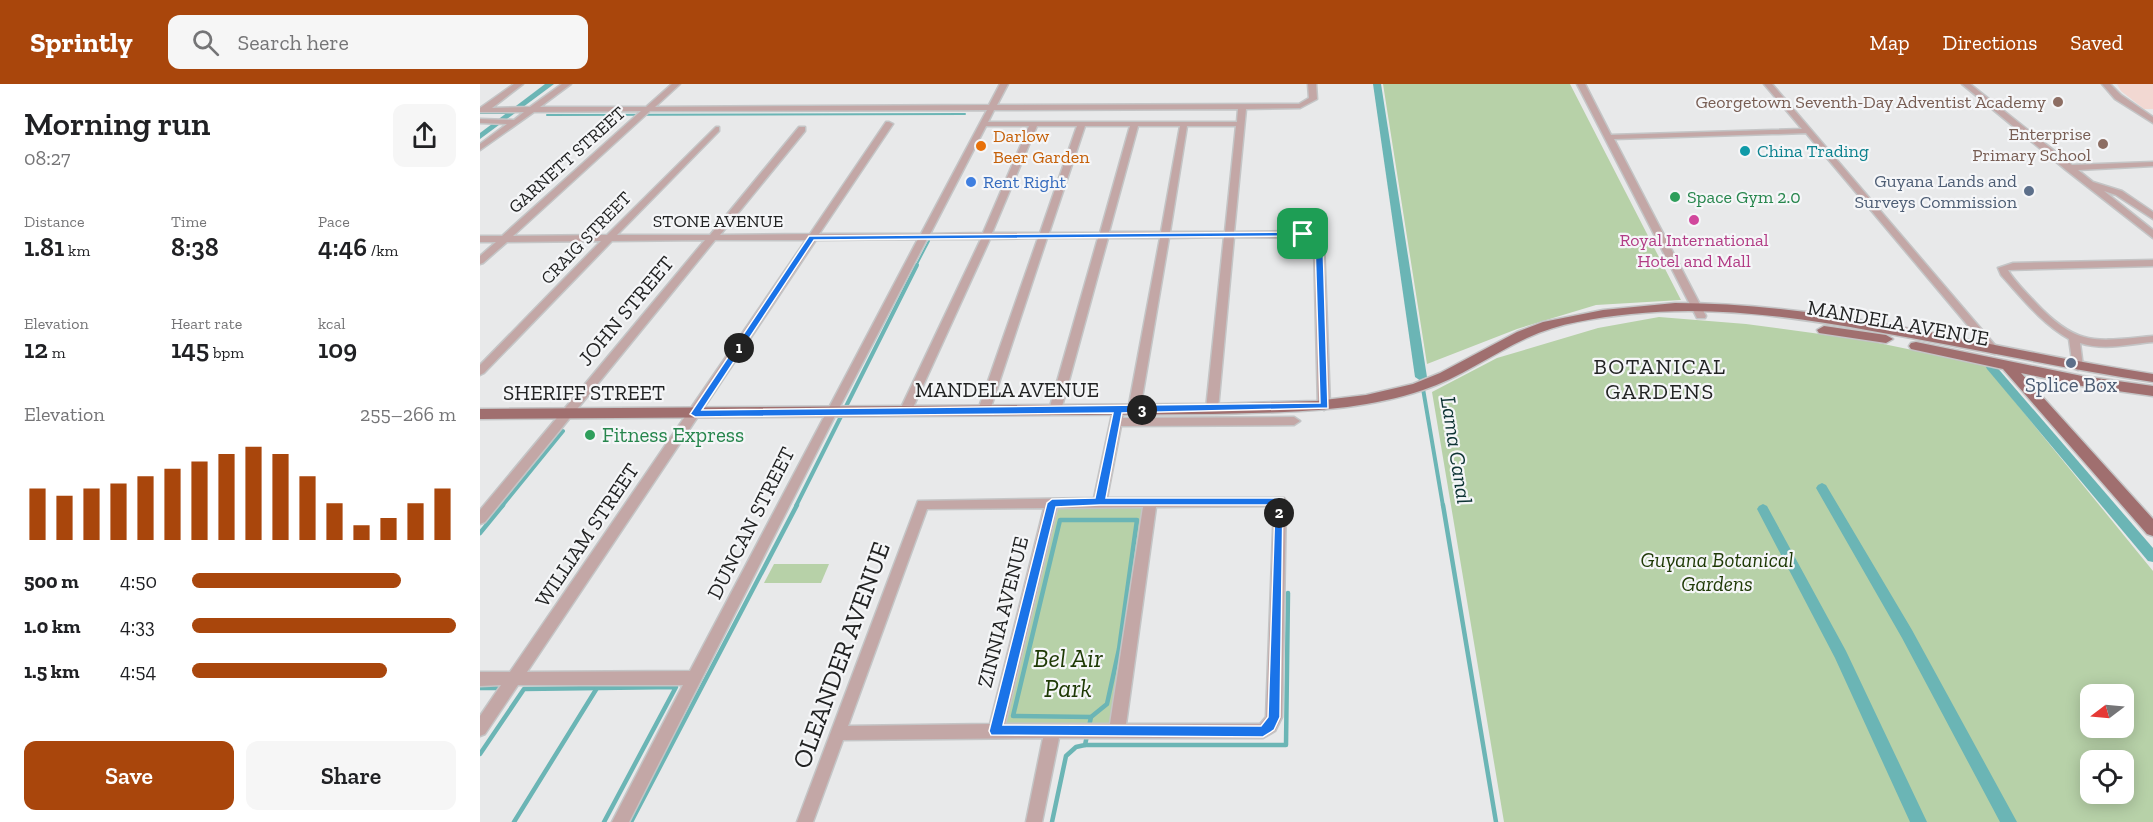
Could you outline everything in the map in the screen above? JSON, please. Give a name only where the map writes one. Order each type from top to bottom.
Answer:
[{"type":"main road","name":"MANDELA AVENUE","points":[[838,412],[1055,410],[1117,416],[1134,410],[1324,406],[1367,401],[1440,377],[1525,333],[1578,318],[1633,310],[1768,312],[1866,325],[2078,367],[2153,378]]},
{"type":"main road","name":"MANDELA AVENUE","points":[[1699,311],[1876,337],[2082,381],[2153,391]]},
{"type":"main road","points":[[1995,351],[2153,530]]},
{"type":"main road","name":"SHERIFF STREET","points":[[480,414],[838,412]]},
{"type":"street","points":[[482,110],[519,84]]},
{"type":"street","points":[[480,148],[567,84]]},
{"type":"street","name":"GARNETT STREET","points":[[480,261],[676,84]]},
{"type":"street","name":"DUNCAN STREET","points":[[620,822],[694,678],[838,412],[924,237],[1005,84]]},
{"type":"street","points":[[482,110],[1300,106],[1313,99],[1312,84]]},
{"type":"street","points":[[1581,84],[1699,311]]},
{"type":"street","points":[[1768,84],[1995,351]]},
{"type":"street","points":[[1966,84],[2153,235]]},
{"type":"street","points":[[2106,84],[2118,97],[2153,121]]},
{"type":"street","points":[[1212,409],[1242,107]]},
{"type":"street","points":[[480,121],[517,121]]},
{"type":"street","points":[[986,122],[1184,124],[1241,121]]},
{"type":"street","points":[[905,411],[986,237],[1034,123]]},
{"type":"street","name":"WILLIAM STREET","points":[[480,729],[889,124]]},
{"type":"street","points":[[984,410],[1082,124]]},
{"type":"street","points":[[1055,410],[1135,124]]},
{"type":"street","points":[[1134,410],[1184,124]]},
{"type":"street","name":"CRAIG STREET","points":[[480,371],[716,129]]},
{"type":"street","name":"JOHN STREET","points":[[480,519],[802,129]]},
{"type":"street","points":[[1608,137],[1808,131]]},
{"type":"street","points":[[2070,168],[2153,164]]},
{"type":"street","points":[[2089,184],[2119,193],[2138,203],[2153,216]]},
{"type":"street","points":[[2138,203],[2153,202]]},
{"type":"street","name":"STONE AVENUE","points":[[480,239],[1303,234],[1315,236],[1319,244],[1324,406]]},
{"type":"street","points":[[2153,263],[2003,268],[2004,273],[2051,324],[2074,338],[2106,344],[2153,339]]},
{"type":"street","points":[[2074,338],[2078,367]]},
{"type":"street","points":[[1100,501],[1117,416],[1294,421]]},
{"type":"street","points":[[837,734],[996,731],[1263,731],[1270,726],[1274,717],[1280,501],[1052,503]]},
{"type":"street","points":[[1117,731],[1150,502]]},
{"type":"street","name":"OLEANDER AVENUE","points":[[805,822],[922,504],[1052,503]]},
{"type":"street","name":"ZINNIA AVENUE","points":[[996,731],[1052,503]]},
{"type":"street","points":[[480,679],[694,678]]},
{"type":"street","points":[[1034,822],[1059,732]]},
{"type":"shaded area","points":[[2117,84],[2153,84],[2153,109],[2144,109],[2121,91]]},
{"type":"green space","points":[[1383,84],[1570,84],[1681,300],[1596,305],[1517,329],[1427,364]]},
{"type":"green space","name":"Guyana Botanical Gardens","points":[[1659,317],[1746,324],[1864,340],[1985,365],[2153,571],[2153,822],[1504,822],[1432,392],[1497,358],[1598,328]]},
{"type":"green space","name":"Bel Air Park","points":[[1058,508],[1144,508],[1110,724],[1003,725]]},
{"type":"green space","points":[[774,564],[829,564],[821,583],[764,583]]},
{"type":"waterway","points":[[480,137],[550,84]]},
{"type":"waterway","name":"Lama Canal","points":[[1377,84],[1421,377]]},
{"type":"waterway","points":[[480,113],[512,113]]},
{"type":"waterway","points":[[547,115],[965,114]]},
{"type":"waterway","points":[[916,266],[929,241]]},
{"type":"waterway","points":[[796,506],[917,265]]},
{"type":"waterway","points":[[1991,367],[2153,557]]},
{"type":"waterway","name":"Lama Canal","points":[[1421,377],[1443,506]]},
{"type":"waterway","points":[[502,506],[563,431]]},
{"type":"waterway","points":[[1822,488],[1907,634],[2009,822]]},
{"type":"waterway","points":[[480,533],[503,505]]},
{"type":"waterway","points":[[631,822],[797,505]]},
{"type":"waterway","name":"Lama Canal","points":[[1443,505],[1496,822]]},
{"type":"waterway","points":[[1763,509],[1841,655],[1919,822]]},
{"type":"waterway","points":[[1060,520],[1137,520],[1119,649],[1107,704],[1091,717],[1013,716],[1060,520]]},
{"type":"waterway","points":[[1085,745],[1286,745],[1288,593]]},
{"type":"waterway","points":[[597,688],[676,687],[604,822]]},
{"type":"waterway","points":[[480,688],[501,688],[499,691]]},
{"type":"waterway","points":[[480,754],[524,689],[597,688]]},
{"type":"waterway","points":[[514,822],[597,688]]},
{"type":"waterway","points":[[1085,745],[1091,717]]},
{"type":"waterway","points":[[1052,822],[1066,756],[1076,747],[1085,745]]},
{"type":"place","name":"Georgetown Seventh-Day Adventist Academy","points":[[2058,102]]},
{"type":"place","name":"Enterprise Primary School","points":[[2103,144]]},
{"type":"place","name":"Darlow Beer Garden","points":[[981,146]]},
{"type":"place","name":"China Trading","points":[[1745,151]]},
{"type":"place","name":"Rent Right","points":[[971,182]]},
{"type":"place","name":"Guyana Lands and Surveys Commission","points":[[2029,191]]},
{"type":"place","name":"Space Gym 2.0","points":[[1675,197]]},
{"type":"place","name":"Royal International Hotel and Mall","points":[[1694,220]]},
{"type":"place","name":"Splice Box","points":[[2071,363]]},
{"type":"place","name":"Fitness Express","points":[[590,435]]},
{"type":"district","name":"BOTANICAL GARDENS","points":[[1660,378]]},
{"type":"route","points":[[1303,234],[812,237],[695,414],[1118,410],[1100,501],[1280,501],[1274,717],[1270,726],[1263,731],[996,731],[1052,503],[1100,501],[1116,423],[1118,410],[1324,406],[1319,244],[1315,236],[1303,234]]}]
